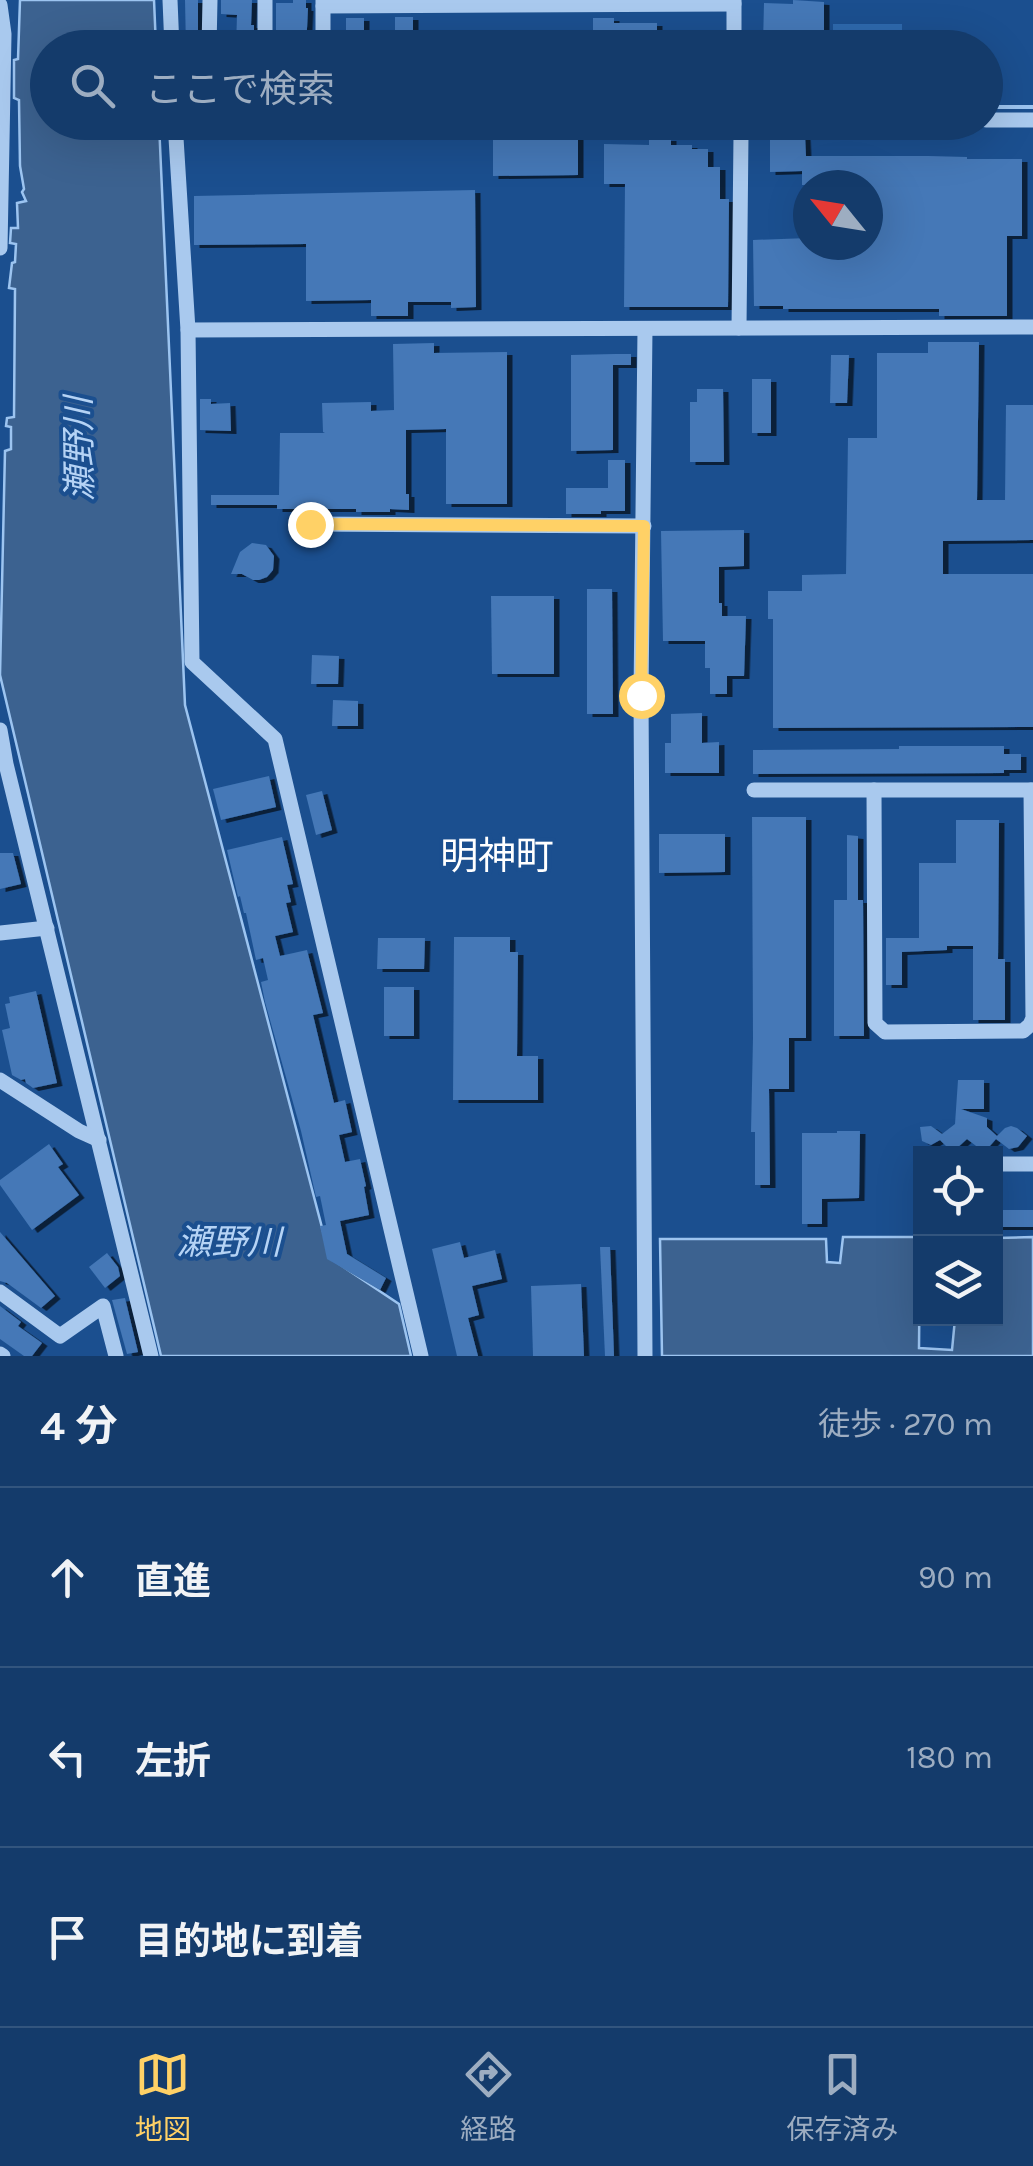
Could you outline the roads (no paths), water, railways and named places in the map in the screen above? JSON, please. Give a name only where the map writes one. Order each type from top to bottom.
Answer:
[{"type":"street","points":[[170,0],[171,30]]},
{"type":"street","points":[[209,30],[210,0]]},
{"type":"street","points":[[266,0],[266,30]]},
{"type":"street","points":[[323,30],[323,3],[734,2],[734,30]]},
{"type":"street","points":[[0,5],[0,248]]},
{"type":"street","points":[[1003,120],[1033,120]]},
{"type":"street","points":[[176,140],[188,330],[192,662],[275,740],[421,1356]]},
{"type":"street","points":[[740,328],[741,140]]},
{"type":"street","points":[[188,330],[1033,327]]},
{"type":"street","points":[[644,1356],[641,754],[645,328]]},
{"type":"street","points":[[310,524],[644,526]]},
{"type":"street","points":[[0,730],[3,764],[47,928],[150,1356]]},
{"type":"street","points":[[754,790],[874,790],[1032,790],[1033,1018],[1023,1031],[885,1032],[874,1023],[874,790]]},
{"type":"street","points":[[0,932],[47,928]]},
{"type":"street","points":[[0,1080],[98,1140]]},
{"type":"street","points":[[1003,1164],[1033,1164]]},
{"type":"street","points":[[0,1292],[60,1336],[104,1306],[116,1356]]},
{"type":"water","name":"瀬野川","points":[[20,0],[154,0],[155,30],[30,30],[30,140],[160,140],[185,705],[330,1258],[399,1304],[411,1356],[161,1356],[0,675],[5,451],[11,449],[11,427],[6,426],[7,418],[14,417],[15,289],[9,288],[16,244],[10,243],[11,228],[18,228],[17,203],[26,201],[20,166],[19,100],[14,98],[14,60],[18,59]]},
{"type":"water","points":[[843,1237],[913,1237],[913,1326],[919,1326],[919,1348],[952,1350],[954,1326],[1003,1326],[1003,1238],[1033,1237],[1033,1356],[662,1356],[660,1239],[826,1239],[827,1262],[840,1263]]},
{"type":"waterway","points":[[1003,107],[1033,107]]},
{"type":"district","name":"明神町","points":[[497,856]]}]
